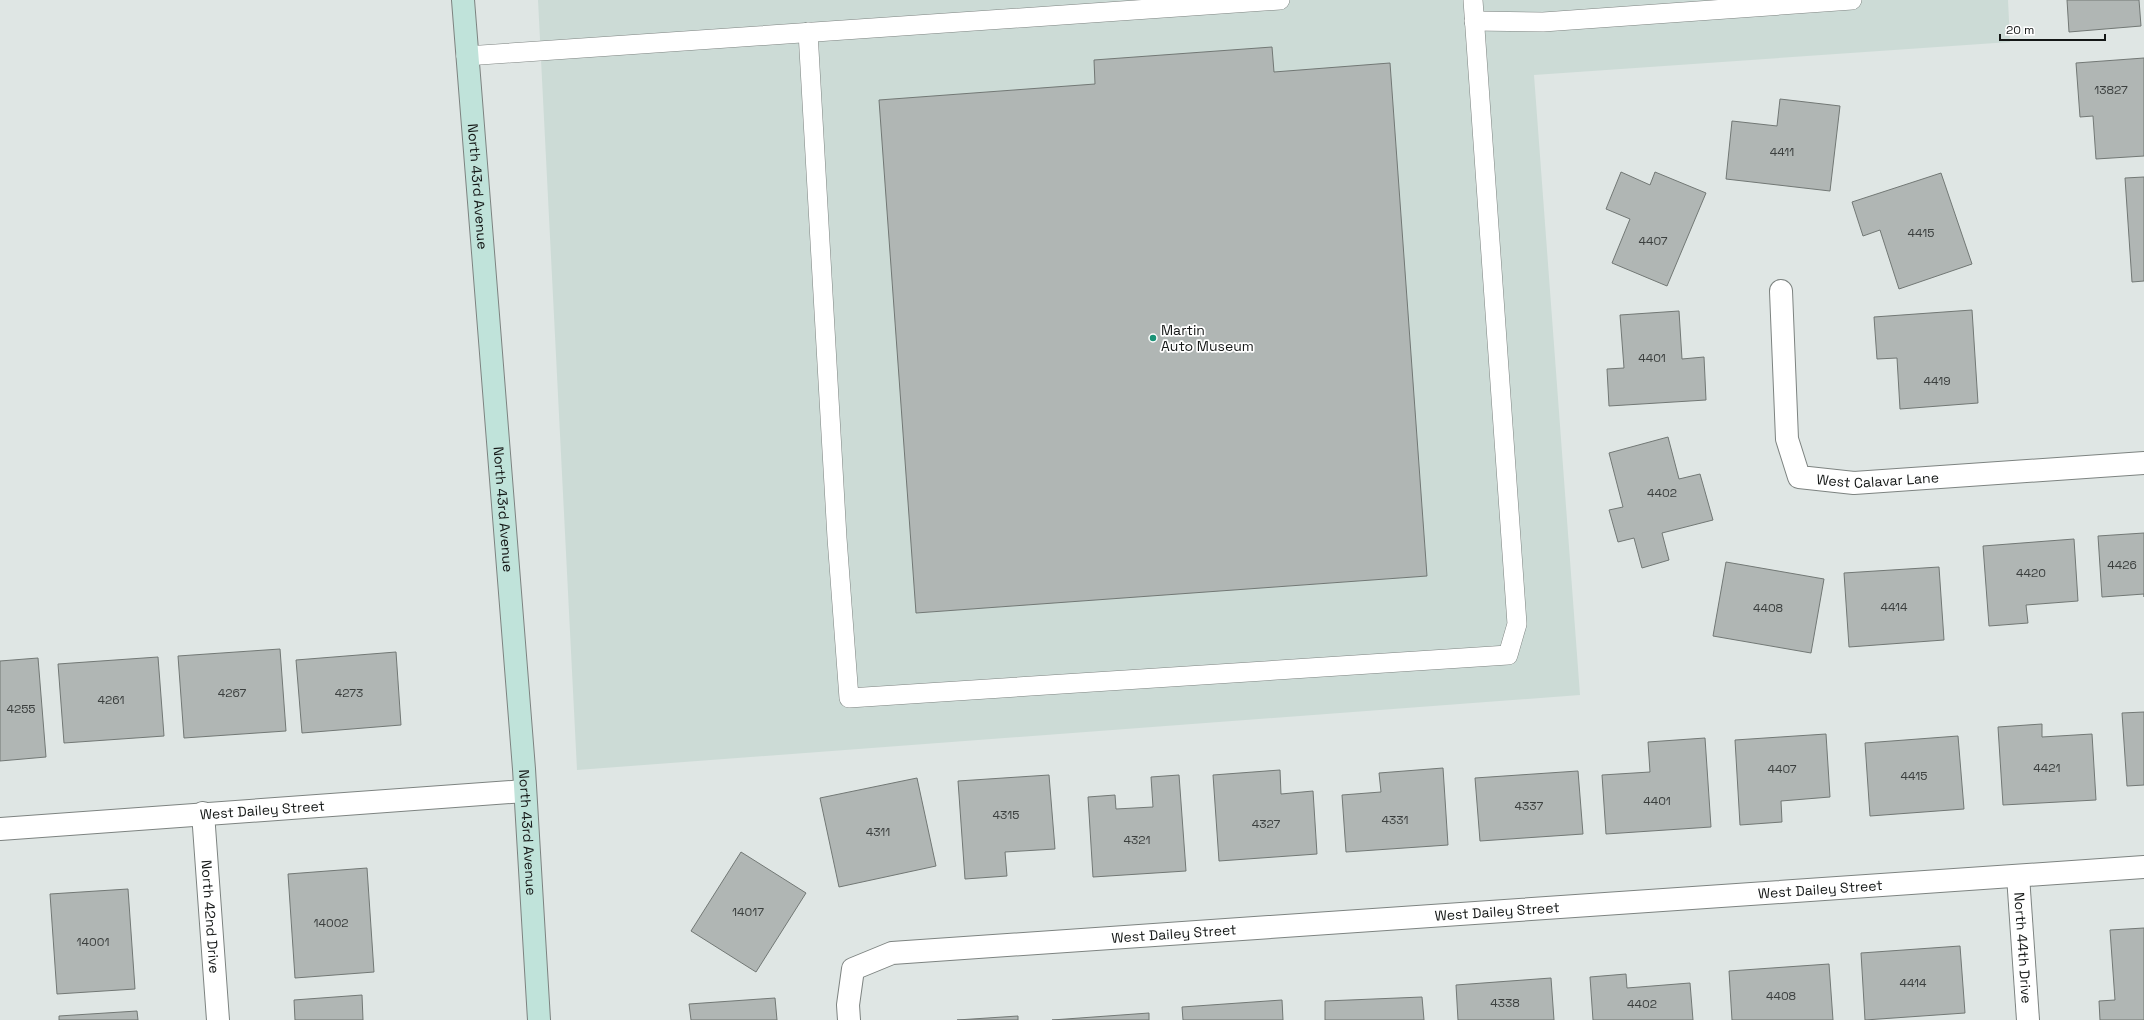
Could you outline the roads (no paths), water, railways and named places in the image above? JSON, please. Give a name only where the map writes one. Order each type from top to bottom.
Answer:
[{"type":"main road","name":"North 43rd Avenue","points":[[463,0],[466,56],[525,791],[539,1020]]},
{"type":"street","name":"West Calavar Lane","points":[[1781,291],[1787,439],[1799,477],[1854,483],[2144,462]]},
{"type":"street","name":"West Dailey Street","points":[[0,829],[204,813],[525,791]]},
{"type":"street","name":"North 42nd Drive","points":[[204,813],[218,1020]]},
{"type":"street","name":"West Dailey Street","points":[[849,1020],[848,1005],[853,969],[892,953],[2018,876],[2144,866]]},
{"type":"street","name":"North 44th Drive","points":[[2018,876],[2028,1020]]},
{"type":"lane","points":[[466,56],[808,32],[1184,3],[1280,0]]},
{"type":"lane","points":[[808,32],[837,538],[849,698],[1508,655],[1517,624],[1473,0]]},
{"type":"lane","points":[[1474,22],[1543,22],[1852,0]]},
{"type":"place","name":"Martin Auto Museum","points":[[1153,338]]}]
